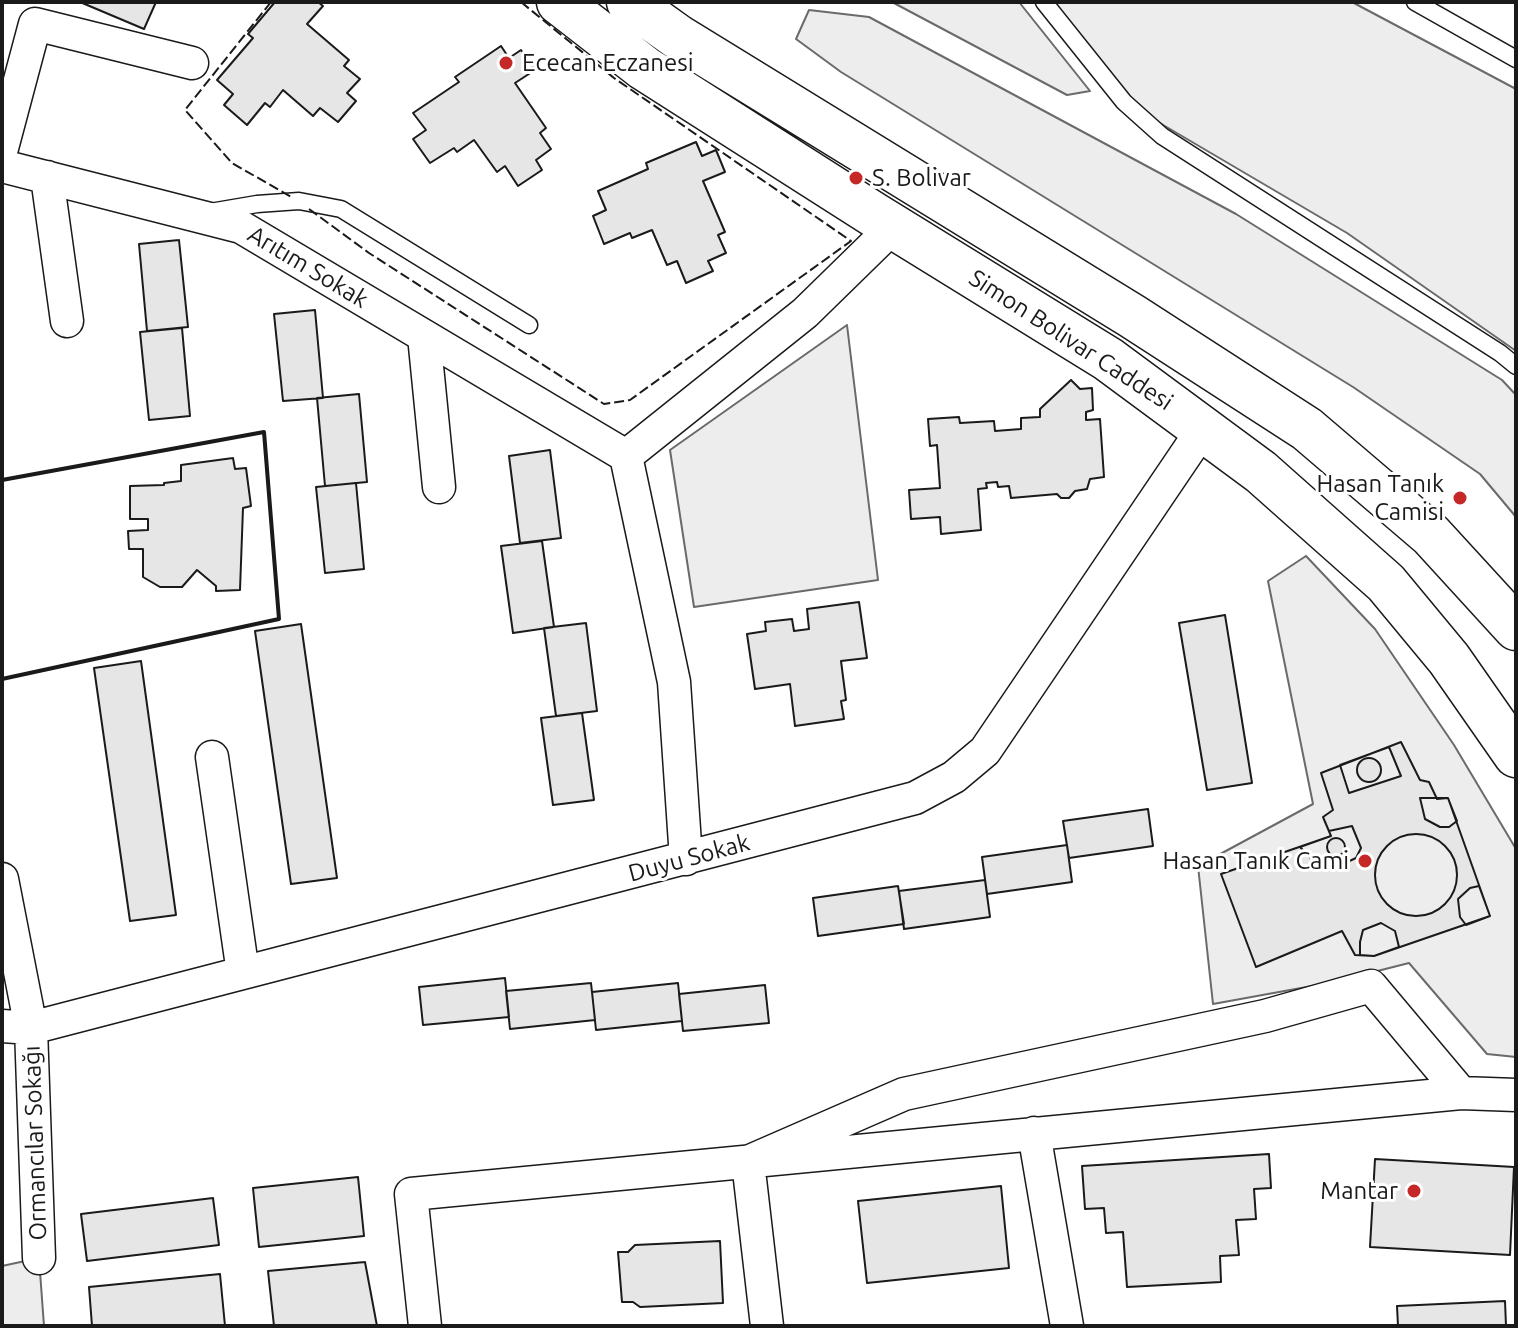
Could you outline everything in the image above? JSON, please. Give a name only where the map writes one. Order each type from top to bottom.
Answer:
[{"type":"main road","name":"Simon Bolivar Caddesi","points":[[559,2],[644,68],[893,227],[1108,359],[1261,472],[1386,583],[1449,659],[1516,755]]},
{"type":"main road","name":"Simon Bolivar Caddesi","points":[[629,2],[678,37],[1132,316],[1307,429],[1431,535],[1516,628]]},
{"type":"street","points":[[2,148],[35,24],[192,63]]},
{"type":"street","name":"Arıtım Sokak","points":[[2,166],[241,227],[626,456]]},
{"type":"street","points":[[47,177],[67,321]]},
{"type":"street","points":[[686,859],[674,682],[626,456],[805,313],[893,227]]},
{"type":"street","points":[[424,336],[439,487]]},
{"type":"street","name":"Duyu Sokak","points":[[16,1027],[243,973],[915,798],[954,777],[985,751],[1203,429]]},
{"type":"street","points":[[212,757],[243,973]]},
{"type":"street","name":"Ormancılar Sokağı","points":[[2,879],[39,1258]]},
{"type":"street","points":[[748,1162],[904,1094],[1265,1016],[1371,986],[1461,1093]]},
{"type":"street","points":[[425,1326],[411,1194],[1461,1093],[1516,1095]]},
{"type":"street","points":[[1034,1133],[1067,1326]]},
{"type":"street","points":[[748,1162],[767,1326]]},
{"type":"lane","points":[[1044,2],[1124,102],[1162,136],[1516,366]]},
{"type":"lane","points":[[1415,2],[1516,59]]},
{"type":"lane","points":[[197,214],[299,201],[341,209],[529,325]]},
{"type":"shaded area","points":[[892,2],[1019,2],[1090,91],[1067,95]]},
{"type":"shaded area","points":[[1051,2],[1352,2],[1516,89],[1516,351],[1347,233],[1124,102]]},
{"type":"shaded area","points":[[809,10],[869,17],[1236,214],[1502,380],[1516,395],[1516,517],[1480,474],[1353,387],[841,72],[796,39]]},
{"type":"shaded area","points":[[847,325],[878,580],[694,607],[670,450]]},
{"type":"shaded area","points":[[1306,556],[1375,629],[1454,745],[1516,849],[1516,1057],[1487,1054],[1409,963],[1334,982],[1213,1004],[1198,866],[1313,804],[1268,581]]},
{"type":"shaded area","points":[[39,1258],[44,1326],[2,1326],[2,1266]]},
{"type":"building","points":[[80,2],[156,2],[144,29]]},
{"type":"building","points":[[275,2],[318,2],[323,6],[307,24],[349,60],[344,66],[360,79],[347,93],[356,101],[338,122],[320,108],[313,116],[283,90],[270,107],[265,103],[247,125],[224,105],[233,94],[217,80],[253,38],[248,34]]},
{"type":"building","points":[[501,46],[509,58],[521,50],[535,70],[515,83],[546,128],[540,133],[551,149],[536,160],[542,170],[518,186],[505,166],[497,172],[474,140],[457,152],[454,148],[430,163],[413,139],[426,130],[413,113],[459,82],[455,77]]},
{"type":"building","points":[[696,142],[702,156],[716,150],[725,172],[703,181],[725,232],[718,235],[726,253],[708,261],[713,271],[686,283],[677,261],[667,265],[652,230],[632,238],[630,233],[604,244],[593,216],[606,210],[598,191],[648,169],[646,163]]},
{"type":"building","points":[[179,240],[188,327],[147,331],[139,244]]},
{"type":"building","points":[[315,310],[323,398],[283,401],[274,314]]},
{"type":"building","points":[[182,328],[190,416],[149,420],[140,332]]},
{"type":"building","points":[[1071,380],[1080,389],[1092,388],[1093,410],[1086,412],[1086,420],[1100,419],[1104,477],[1090,479],[1087,489],[1075,491],[1069,498],[1061,498],[1057,494],[1011,498],[1009,486],[998,487],[997,482],[986,483],[987,488],[978,489],[981,530],[941,534],[940,517],[911,519],[909,490],[940,488],[937,445],[930,446],[928,419],[959,417],[960,423],[994,421],[995,431],[1021,429],[1021,418],[1040,417],[1040,409]]},
{"type":"building","points":[[359,394],[367,482],[325,486],[317,398]]},
{"type":"building","points":[[550,450],[561,538],[520,543],[509,456]]},
{"type":"building","points":[[233,458],[235,469],[246,468],[251,506],[243,508],[240,590],[216,591],[216,586],[197,570],[182,587],[160,587],[143,577],[143,549],[129,549],[128,531],[148,530],[148,519],[130,519],[130,486],[181,481],[181,465]]},
{"type":"building","points":[[356,483],[364,569],[325,573],[316,487]]},
{"type":"building","points":[[542,541],[554,627],[513,633],[501,546]]},
{"type":"building","points":[[859,602],[867,658],[841,661],[846,700],[841,701],[844,719],[795,726],[790,684],[755,689],[747,634],[766,631],[765,622],[792,619],[794,631],[809,629],[807,609]]},
{"type":"building","points":[[1225,615],[1252,783],[1207,790],[1179,623]]},
{"type":"building","points":[[586,623],[597,711],[556,716],[544,628]]},
{"type":"building","points":[[301,624],[337,878],[291,884],[255,631]]},
{"type":"building","points":[[141,661],[176,915],[130,921],[94,668]]},
{"type":"building","points":[[582,713],[594,800],[553,805],[541,718]]},
{"type":"building","name":"Hasan Tanık Cami","points":[[1401,742],[1420,780],[1429,782],[1437,799],[1448,798],[1490,916],[1374,956],[1355,955],[1342,931],[1256,967],[1221,874],[1331,836],[1323,817],[1333,810],[1321,773]]},
{"type":"building","points":[[1389,747],[1401,776],[1349,793],[1340,765]]},
{"type":"building","points":[[1369,758],[1378,761],[1381,770],[1378,779],[1369,782],[1360,779],[1357,770],[1360,761]]},
{"type":"building","points":[[1420,798],[1448,798],[1457,821],[1449,827],[1440,827],[1425,819]]},
{"type":"building","points":[[1148,809],[1153,846],[1069,858],[1063,821]]},
{"type":"building","points":[[1352,826],[1361,848],[1356,858],[1343,864],[1315,863],[1300,847],[1331,836],[1329,831]]},
{"type":"building","points":[[1416,834],[1432,837],[1445,846],[1454,859],[1457,875],[1454,891],[1445,904],[1432,913],[1416,916],[1400,913],[1387,904],[1378,891],[1375,875],[1378,859],[1387,846],[1400,837]]},
{"type":"building","points":[[1336,838],[1345,847],[1336,856],[1327,847]]},
{"type":"building","points":[[1067,845],[1072,882],[987,894],[982,857]]},
{"type":"building","points":[[985,880],[990,917],[904,929],[899,891]]},
{"type":"building","points":[[898,886],[904,924],[818,936],[813,898]]},
{"type":"building","points":[[1479,886],[1490,916],[1466,925],[1460,917],[1458,899],[1470,888]]},
{"type":"building","points":[[1381,923],[1395,931],[1399,947],[1374,956],[1360,955],[1363,930]]},
{"type":"building","points":[[505,978],[509,1017],[423,1025],[419,987]]},
{"type":"building","points":[[591,983],[595,1020],[510,1029],[506,991]]},
{"type":"building","points":[[678,983],[682,1021],[596,1030],[592,992]]},
{"type":"building","points":[[765,985],[769,1023],[683,1031],[679,994]]},
{"type":"building","points":[[1269,1154],[1271,1188],[1254,1189],[1256,1219],[1236,1220],[1239,1255],[1220,1256],[1221,1282],[1127,1287],[1123,1232],[1106,1233],[1104,1208],[1085,1209],[1082,1166]]},
{"type":"building","points":[[1375,1159],[1514,1167],[1510,1255],[1370,1247]]},
{"type":"building","points":[[358,1177],[364,1236],[259,1247],[253,1188]]},
{"type":"building","points":[[1001,1186],[1009,1268],[867,1283],[858,1201]]},
{"type":"building","points":[[213,1198],[219,1245],[87,1261],[81,1214]]},
{"type":"building","points":[[720,1241],[723,1303],[640,1307],[633,1302],[622,1302],[618,1252],[628,1252],[635,1245]]},
{"type":"building","points":[[365,1262],[377,1326],[274,1326],[268,1271]]},
{"type":"building","points":[[220,1274],[225,1326],[92,1326],[89,1287]]},
{"type":"building","points":[[1505,1301],[1506,1326],[1398,1326],[1397,1306]]},
{"type":"fence","points":[[271,2],[185,110],[232,163],[293,198]]},
{"type":"fence","points":[[309,209],[369,253],[604,404],[630,400],[851,241],[614,78],[521,2]]},
{"type":"wall","points":[[2,480],[264,432],[279,619],[2,679]]},
{"type":"place","name":"Ececan Eczanesi","points":[[506,63]]},
{"type":"place","name":"S. Bolivar","points":[[856,178]]},
{"type":"place","name":"Hasan Tanık Camisi","points":[[1460,498]]},
{"type":"place","name":"Hasan Tanık Cami","points":[[1365,861]]},
{"type":"place","name":"Mantar","points":[[1414,1191]]}]
